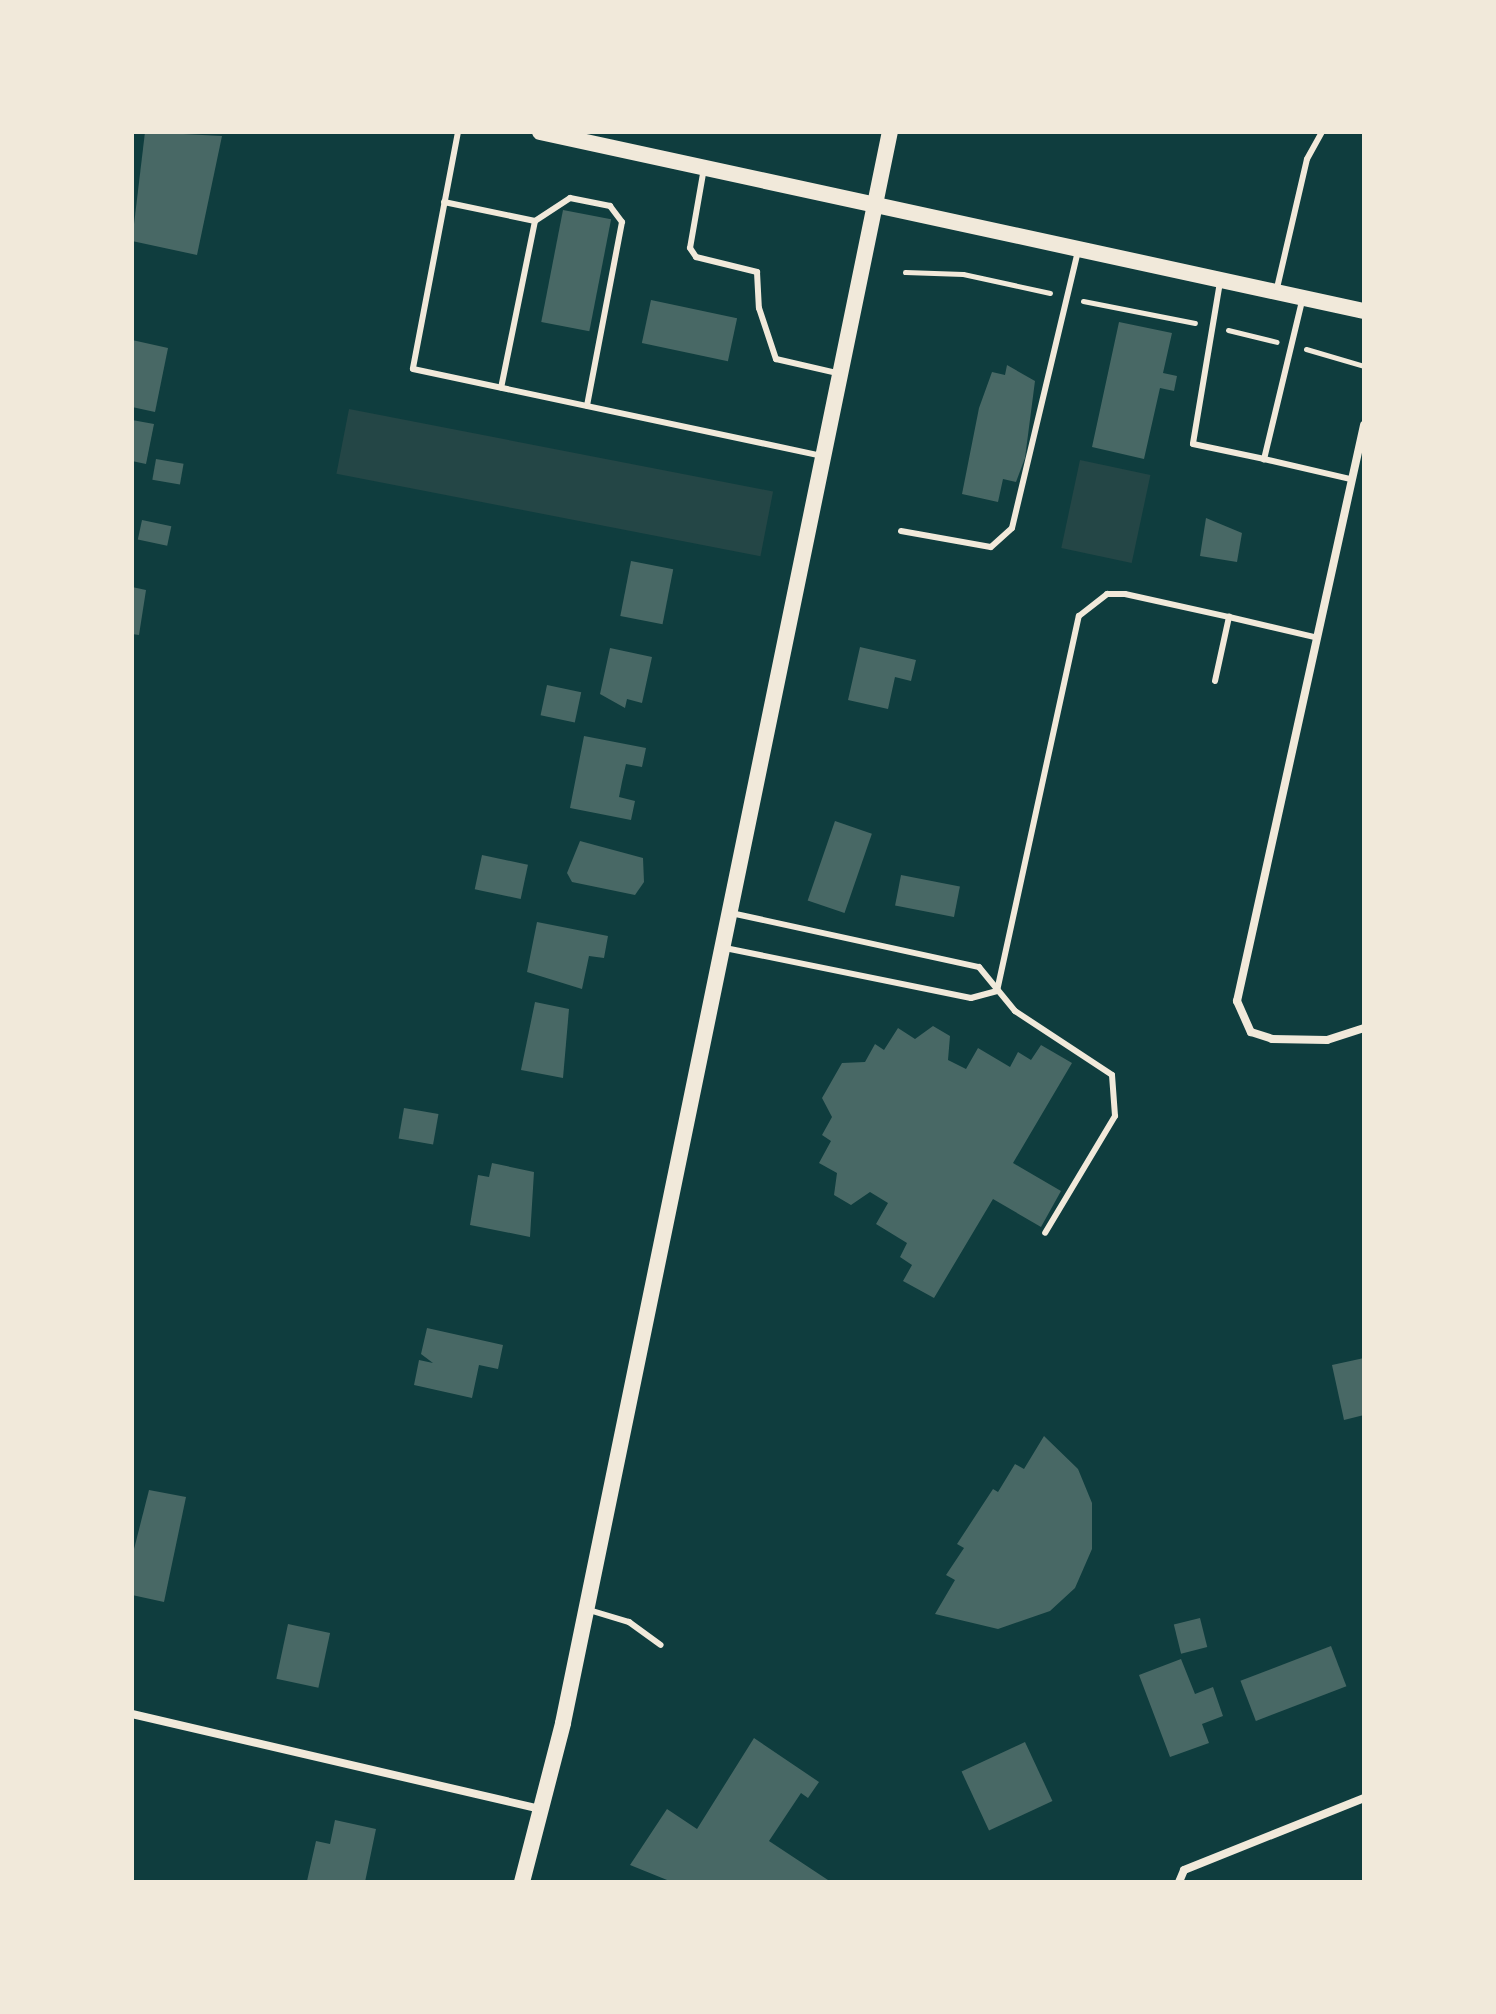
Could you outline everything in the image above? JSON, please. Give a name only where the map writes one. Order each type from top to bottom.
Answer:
[{"type":"main road","points":[[540,132],[590,137],[705,166],[1080,246],[1364,311]]},
{"type":"main road","points":[[522,1882],[544,1810],[725,948],[890,132]]},
{"type":"street","points":[[1364,425],[1239,982],[1241,1020],[1251,1032],[1305,1042],[1364,1028]]},
{"type":"street","points":[[132,1714],[544,1810]]},
{"type":"street","points":[[1179,1882],[1184,1870],[1364,1798]]},
{"type":"lane","points":[[458,132],[413,369],[823,456]]},
{"type":"lane","points":[[1276,292],[1307,159],[1322,132]]},
{"type":"lane","points":[[705,166],[690,248],[696,257],[757,272],[762,322],[776,359],[840,373]]},
{"type":"lane","points":[[444,202],[535,221],[570,198],[610,206],[622,222],[587,406]]},
{"type":"lane","points":[[501,388],[535,221]]},
{"type":"lane","points":[[901,531],[991,547],[1004,540],[1020,504],[1051,358],[1080,246]]},
{"type":"lane","points":[[1220,279],[1209,326],[1193,444],[1350,479]]},
{"type":"lane","points":[[1264,459],[1302,298]]},
{"type":"lane","points":[[997,991],[1079,616],[1107,594],[1125,594],[1314,637]]},
{"type":"lane","points":[[1215,681],[1229,617]]},
{"type":"lane","points":[[731,913],[979,967],[1015,1011],[1112,1075],[1115,1116],[1045,1233]]},
{"type":"lane","points":[[725,948],[971,998],[997,991]]},
{"type":"lane","points":[[586,1609],[629,1622],[661,1645]]},
{"type":"path","points":[[905,272],[963,274],[1292,345],[1364,366]]},
{"type":"shaded area","points":[[349,409],[773,491],[760,556],[336,474]]},
{"type":"shaded area","points":[[1080,460],[1150,475],[1132,563],[1061,548]]},
{"type":"building","points":[[145,132],[222,136],[197,255],[132,241]]},
{"type":"building","points":[[563,210],[611,219],[589,331],[541,322]]},
{"type":"building","points":[[651,300],[737,318],[728,361],[642,343]]},
{"type":"building","points":[[1119,322],[1172,333],[1163,373],[1177,376],[1174,391],[1160,388],[1144,459],[1092,447]]},
{"type":"building","points":[[132,340],[168,348],[155,412],[132,407]]},
{"type":"building","points":[[1007,365],[1035,381],[1025,458],[1016,482],[1003,479],[998,502],[962,494],[979,408],[992,372],[1005,375]]},
{"type":"building","points":[[132,420],[154,424],[146,464],[132,461]]},
{"type":"building","points":[[156,459],[184,464],[180,485],[152,480]]},
{"type":"building","points":[[1206,518],[1242,533],[1237,562],[1200,556]]},
{"type":"building","points":[[142,520],[171,526],[167,546],[138,540]]},
{"type":"building","points":[[631,561],[673,569],[663,624],[620,616]]},
{"type":"building","points":[[132,587],[146,590],[139,635],[132,634]]},
{"type":"building","points":[[860,647],[916,660],[911,681],[895,677],[888,709],[848,700]]},
{"type":"building","points":[[610,648],[652,657],[642,703],[627,699],[625,708],[600,694]]},
{"type":"building","points":[[547,685],[581,692],[575,723],[541,715]]},
{"type":"building","points":[[584,736],[646,748],[642,767],[626,764],[622,782],[619,797],[635,801],[631,820],[570,808]]},
{"type":"building","points":[[835,821],[872,834],[845,913],[808,900]]},
{"type":"building","points":[[580,841],[643,858],[644,882],[635,895],[572,882],[567,873]]},
{"type":"building","points":[[482,855],[528,865],[521,899],[475,889]]},
{"type":"building","points":[[901,875],[960,886],[954,917],[895,905]]},
{"type":"building","points":[[537,922],[608,936],[604,958],[589,956],[582,989],[527,972]]},
{"type":"building","points":[[535,1002],[569,1009],[563,1078],[521,1070]]},
{"type":"building","points":[[933,1026],[950,1036],[948,1060],[966,1069],[978,1048],[1010,1067],[1018,1052],[1031,1060],[1041,1045],[1072,1063],[1013,1163],[1061,1191],[1041,1227],[993,1199],[934,1298],[903,1281],[912,1265],[900,1257],[907,1243],[876,1224],[888,1203],[870,1192],[851,1205],[834,1195],[837,1173],[819,1163],[831,1141],[822,1135],[832,1117],[822,1098],[842,1063],[865,1062],[875,1044],[884,1050],[898,1028],[915,1039]]},
{"type":"building","points":[[404,1108],[438,1114],[433,1145],[399,1139]]},
{"type":"building","points":[[492,1163],[534,1172],[530,1237],[470,1225],[478,1175],[489,1177]]},
{"type":"building","points":[[427,1328],[503,1345],[498,1369],[479,1365],[472,1398],[414,1385],[419,1360],[433,1363],[421,1354]]},
{"type":"building","points":[[1364,1358],[1364,1415],[1344,1420],[1332,1365]]},
{"type":"building","points":[[1044,1436],[1078,1469],[1092,1503],[1092,1549],[1075,1588],[1050,1611],[998,1629],[935,1614],[955,1580],[946,1575],[964,1548],[957,1544],[993,1489],[998,1492],[1015,1464],[1024,1469]]},
{"type":"building","points":[[149,1490],[186,1497],[164,1602],[132,1595],[132,1557]]},
{"type":"building","points":[[1200,1618],[1207,1647],[1181,1654],[1174,1625]]},
{"type":"building","points":[[288,1624],[330,1633],[318,1688],[276,1679]]},
{"type":"building","points":[[1331,1646],[1346,1686],[1256,1721],[1240,1681]]},
{"type":"building","points":[[1181,1659],[1195,1694],[1213,1687],[1223,1716],[1202,1724],[1209,1743],[1170,1757],[1139,1675]]},
{"type":"building","points":[[754,1738],[819,1782],[808,1798],[801,1793],[769,1841],[831,1882],[672,1882],[630,1865],[667,1809],[697,1829]]},
{"type":"building","points":[[1025,1742],[1052,1801],[989,1830],[962,1772]]},
{"type":"building","points":[[335,1820],[376,1829],[365,1882],[307,1881],[316,1841],[330,1844]]}]
